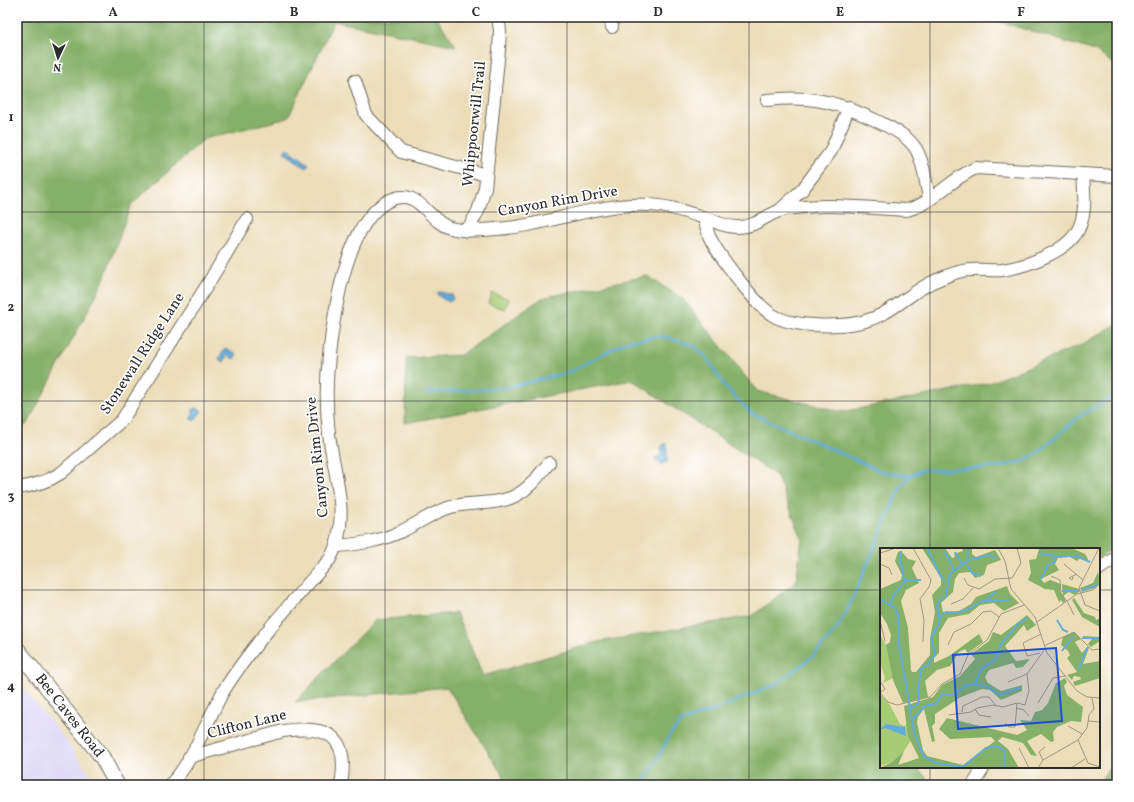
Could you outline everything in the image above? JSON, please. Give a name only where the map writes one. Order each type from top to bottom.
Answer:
[{"type":"main road","name":"Bee Caves Road","points":[[17,649],[102,757],[117,785]]},
{"type":"street","name":"Whippoorwill Trail","points":[[467,231],[482,201],[486,175],[499,50],[500,30],[498,17]]},
{"type":"street","points":[[355,81],[366,115],[401,152],[486,175]]},
{"type":"street","points":[[767,100],[792,97],[830,101],[849,107],[898,131],[908,139],[916,149],[921,162],[929,199]]},
{"type":"street","points":[[779,211],[802,190],[831,151],[849,107]]},
{"type":"street","name":"Canyon Rim Drive","points":[[169,785],[173,782],[189,757],[224,690],[268,630],[330,559],[338,546],[342,524],[339,489],[329,434],[327,389],[329,355],[344,270],[352,248],[364,224],[376,209],[397,197],[412,198],[424,206],[437,220],[448,227],[467,231],[511,228],[589,210],[625,205],[651,205],[677,209],[728,226],[740,227],[756,224],[779,211],[824,206],[906,210],[916,208],[965,173],[976,168],[1117,176]]},
{"type":"street","points":[[704,218],[709,236],[718,249],[756,302],[772,315],[792,322],[817,325],[853,324],[875,318],[936,280],[970,270],[1001,270],[1017,266],[1044,258],[1062,247],[1078,231],[1085,203],[1083,174]]},
{"type":"street","name":"Stonewall Ridge Lane","points":[[17,488],[38,485],[61,473],[122,420],[247,219]]},
{"type":"street","points":[[338,546],[380,539],[402,531],[426,517],[452,507],[495,501],[516,496],[532,485],[549,463]]},
{"type":"street","points":[[1100,567],[1117,557]]},
{"type":"street","name":"Clifton Lane","points":[[189,757],[283,731],[318,730],[332,735],[342,752],[344,770],[341,785]]},
{"type":"street","points":[[973,785],[983,768]]},
{"type":"shaded area","points":[[17,681],[65,739],[97,785],[17,785]]},
{"type":"green space","points":[[17,17],[436,17],[456,46],[334,21],[288,118],[204,139],[131,205],[102,284],[28,423],[17,431]]},
{"type":"green space","points":[[985,17],[1117,17],[1117,66],[1095,51]]},
{"type":"green space","points":[[647,276],[683,299],[757,391],[842,412],[989,383],[1081,345],[1117,324],[1117,546],[1100,557],[1100,548],[880,548],[880,768],[917,768],[933,785],[509,785],[447,687],[295,702],[375,620],[456,613],[483,676],[597,642],[752,616],[796,582],[802,538],[776,475],[632,380],[405,423],[406,358],[461,355],[542,298]]},
{"type":"green space","points":[[492,293],[509,299],[505,309],[489,304]]},
{"type":"green space","points":[[1117,757],[1117,785],[1097,785]]},
{"type":"water","points":[[287,148],[309,164],[306,168],[284,152]]},
{"type":"water","points":[[440,292],[452,295],[453,299],[450,302],[442,299],[437,293]]},
{"type":"water","points":[[225,348],[237,354],[234,359],[227,355],[224,362],[219,359]]},
{"type":"water","points":[[197,408],[202,411],[194,421],[190,418],[193,415],[193,409]]},
{"type":"water","points":[[664,444],[667,444],[667,462],[662,463],[662,465],[654,458],[659,457],[662,454],[661,448]]},
{"type":"waterway","points":[[426,393],[504,388],[569,372],[627,341],[662,336],[693,345],[707,358],[726,388],[751,413],[883,472],[910,476]]},
{"type":"waterway","points":[[643,785],[670,735],[681,722],[776,684],[812,657],[836,630],[848,609],[901,486],[910,476],[923,470],[999,467],[1024,461],[1039,452],[1081,415],[1117,394]]}]
